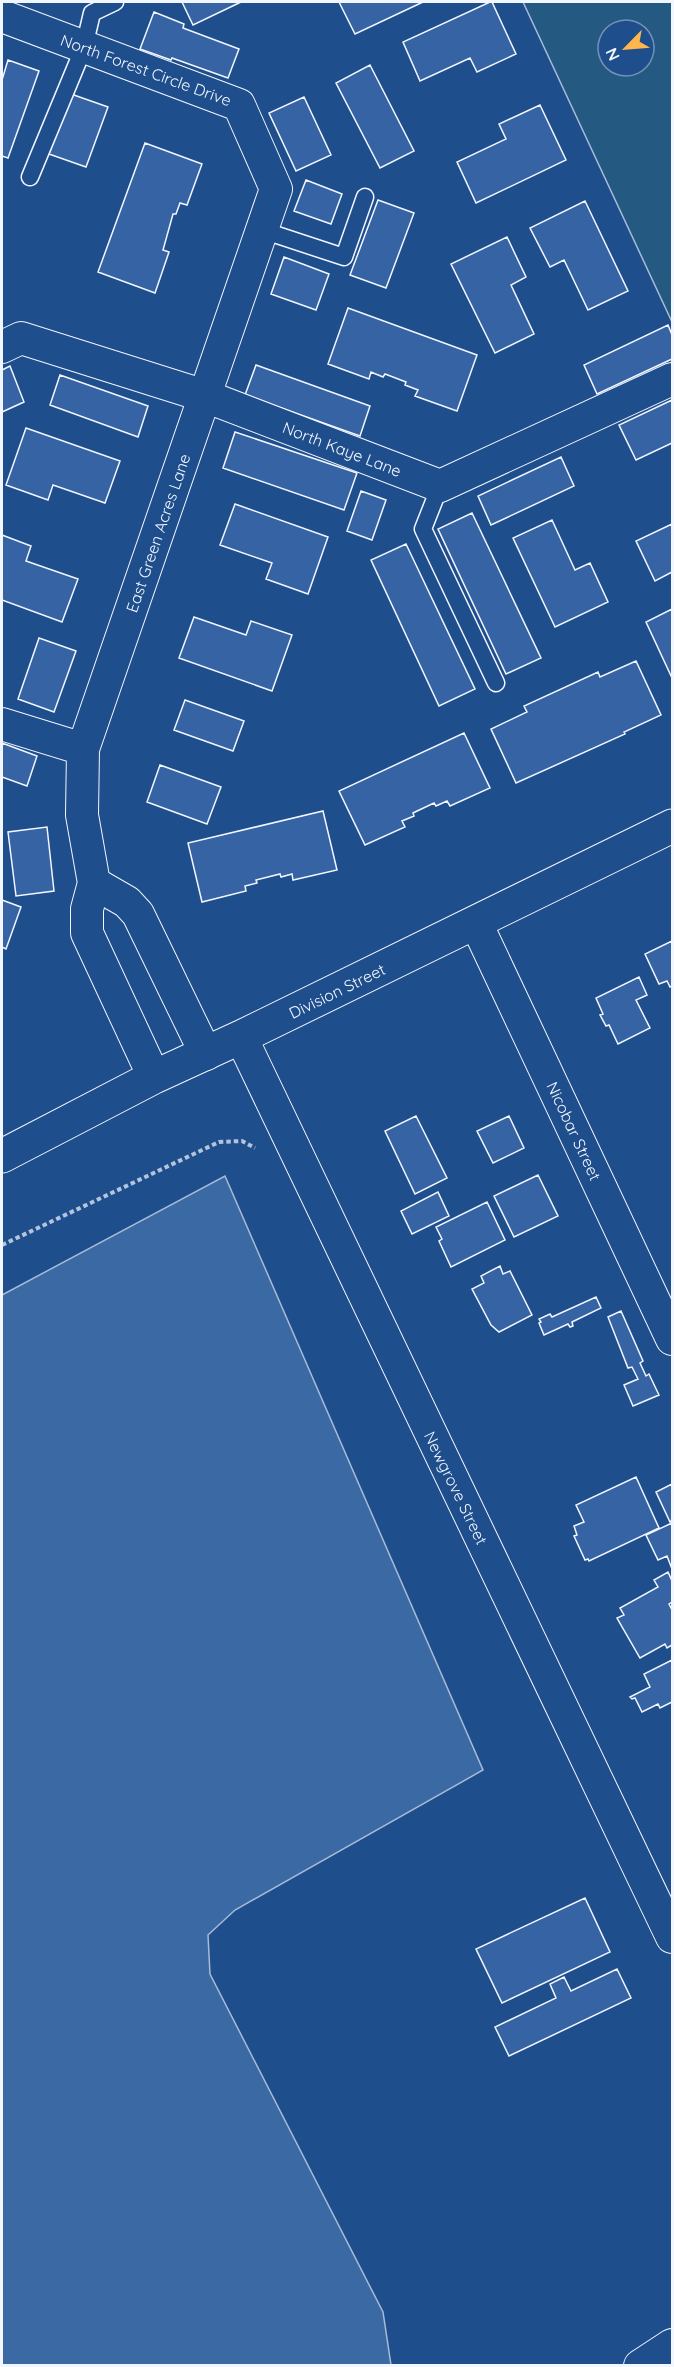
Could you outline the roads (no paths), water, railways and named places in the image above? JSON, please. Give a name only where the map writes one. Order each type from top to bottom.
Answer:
[{"type":"main road","name":"Division Street","points":[[2,1156],[154,1077],[476,923],[670,835]]},
{"type":"street","name":"North Forest Circle Drive","points":[[2,16],[239,105],[276,189]]},
{"type":"street","name":"East Green Acres Lane","points":[[154,1077],[87,933],[87,909],[94,883],[82,815],[83,749],[276,189]]},
{"type":"street","name":"North Kaye Lane","points":[[2,347],[21,338],[205,396],[440,486]]},
{"type":"street","points":[[440,486],[672,379]]},
{"type":"street","points":[[2,723],[83,749]]},
{"type":"street","points":[[94,883],[127,902],[138,914],[206,1054]]},
{"type":"street","name":"Nicobar Street","points":[[476,923],[672,1339]]},
{"type":"street","name":"Newgrove Street","points":[[241,1037],[672,1937]]},
{"type":"street","points":[[640,2366],[672,2345]]},
{"type":"lane","points":[[30,177],[84,47],[92,13],[115,2]]},
{"type":"lane","points":[[262,230],[344,257],[365,196]]},
{"type":"lane","points":[[440,486],[423,529],[496,683]]}]
